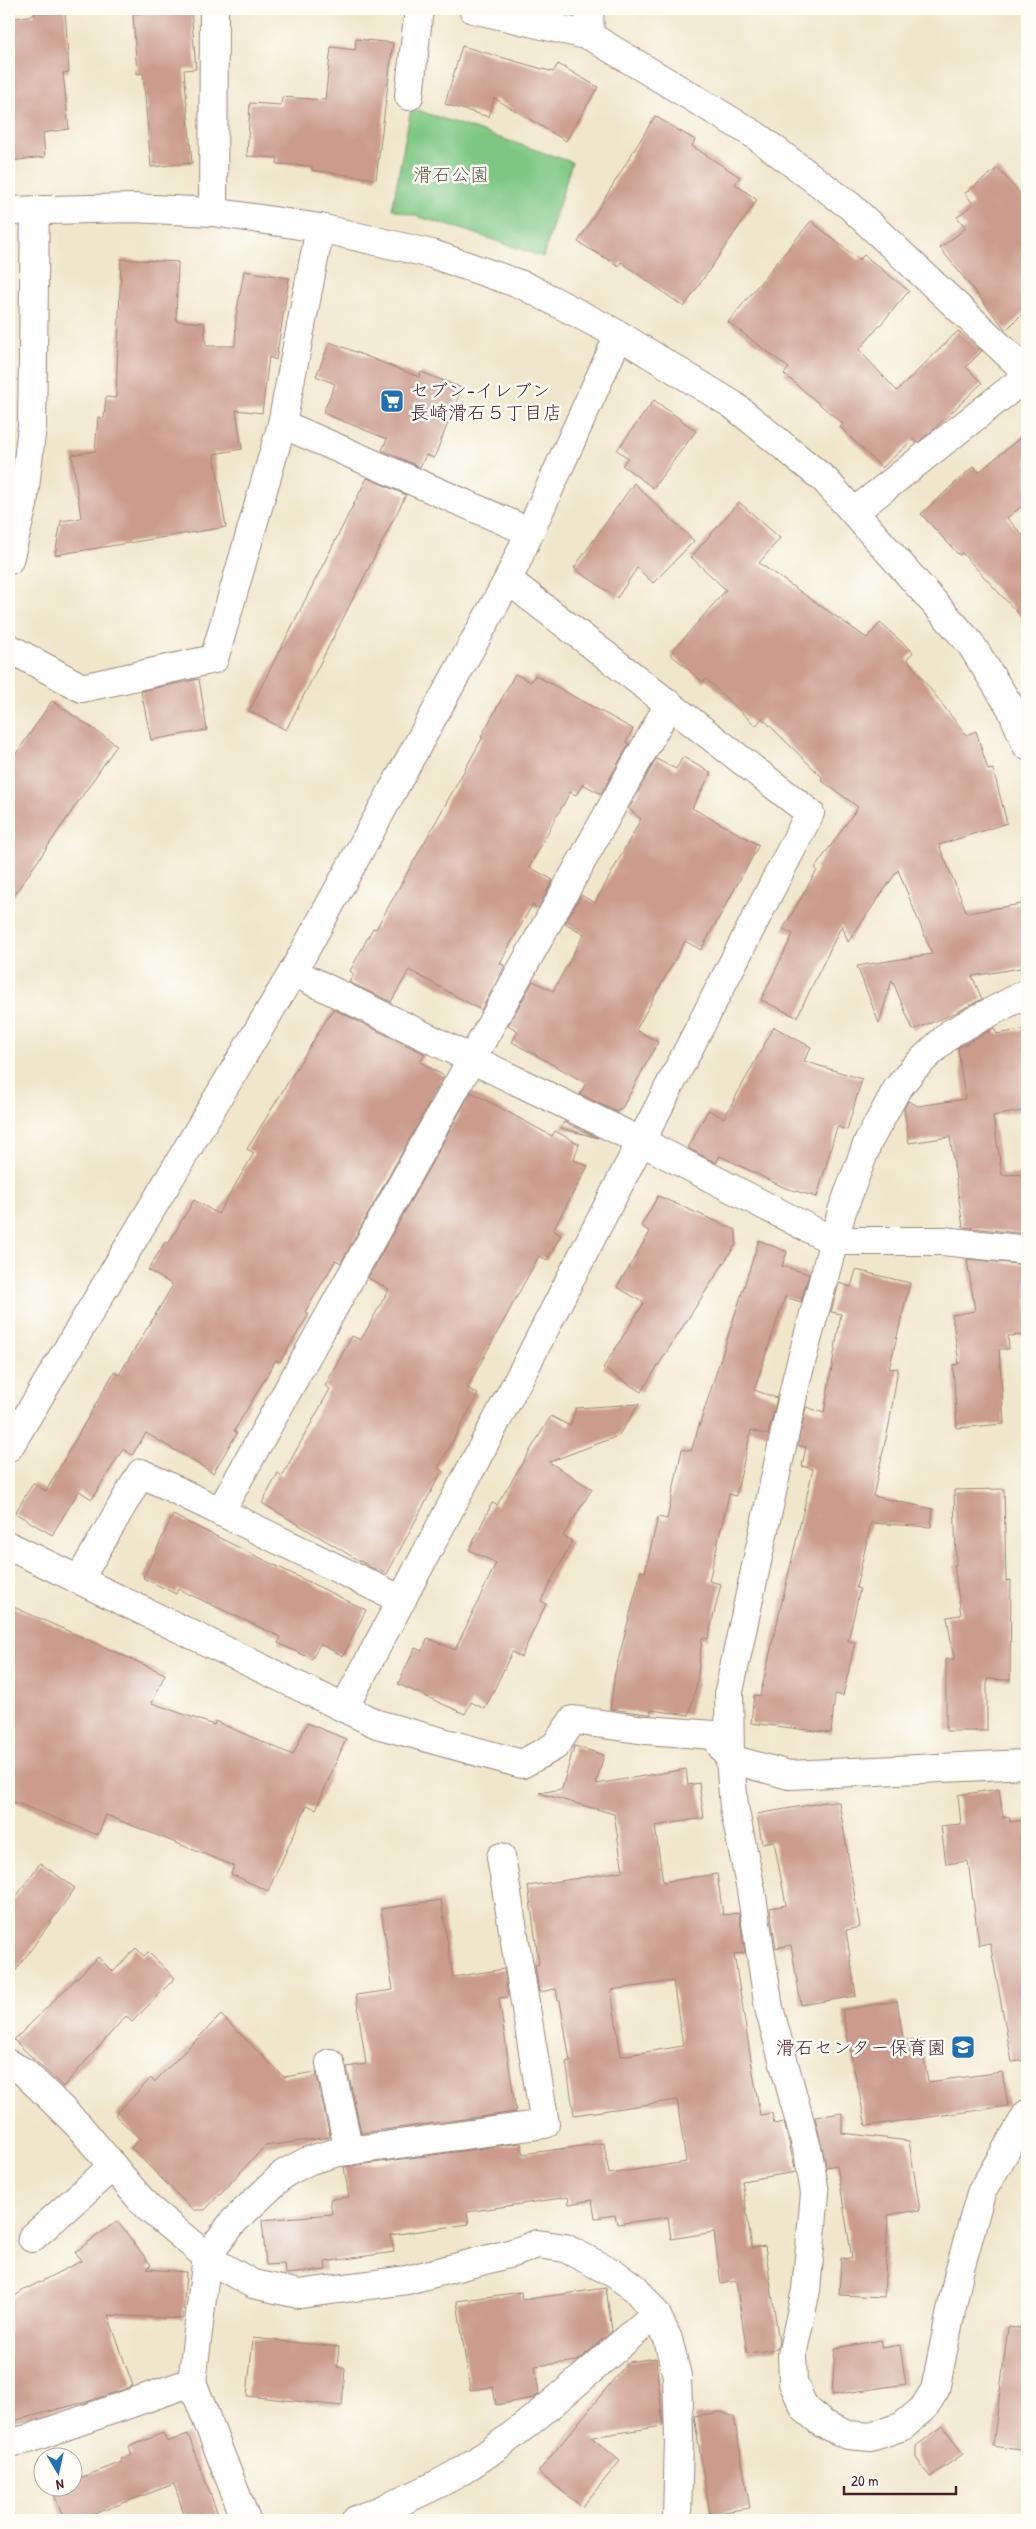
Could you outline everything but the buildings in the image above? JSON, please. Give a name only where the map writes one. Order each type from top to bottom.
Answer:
[{"type":"street","points":[[213,212],[214,9]]},
{"type":"street","points":[[409,96],[420,9]]},
{"type":"street","points":[[473,9],[590,36],[755,136],[850,206],[1027,372]]},
{"type":"street","points":[[589,9],[590,36]]},
{"type":"street","points":[[9,560],[23,505],[32,426],[22,210],[132,208],[213,212],[320,228],[432,254],[525,286],[619,335],[733,405],[825,480],[970,643],[1011,708],[1027,746]]},
{"type":"street","points":[[9,648],[82,688],[214,659],[282,424],[320,228]]},
{"type":"street","points":[[9,1447],[293,972],[508,580],[619,335]]},
{"type":"street","points":[[854,512],[1027,376]]},
{"type":"street","points":[[282,424],[530,532]]},
{"type":"street","points":[[344,1708],[530,1359],[640,1141],[810,813],[508,580]]},
{"type":"street","points":[[220,1512],[470,1058],[669,704]]},
{"type":"street","points":[[293,972],[640,1141],[834,1242],[943,1241],[1027,1250]]},
{"type":"street","points":[[1027,993],[951,1033],[914,1068],[897,1089],[868,1142],[842,1211],[797,1377],[729,1691],[730,1759],[734,1807],[751,1890],[769,2008],[808,2152],[815,2193],[806,2290],[792,2355],[794,2383],[805,2408],[823,2424],[848,2435],[871,2437],[903,2426],[924,2409],[935,2390],[959,2272],[982,2193],[1027,2114]]},
{"type":"street","points":[[79,1580],[140,1473],[402,1600]]},
{"type":"street","points":[[9,1546],[376,1724],[522,1764],[556,1746],[573,1720],[646,1730],[714,1735],[730,1759],[790,1775],[1027,1764]]},
{"type":"street","points":[[246,2520],[192,2382],[207,2256],[234,2220],[284,2173],[310,2160],[349,2151],[545,2124],[501,1858]]},
{"type":"street","points":[[330,2063],[349,2151]]},
{"type":"street","points":[[9,2064],[24,2072],[79,2126],[147,2206],[207,2256],[253,2284],[299,2294],[407,2280],[516,2252],[537,2244],[565,2248],[615,2274],[636,2289],[656,2314],[668,2339],[677,2376],[679,2437],[677,2520]]},
{"type":"street","points":[[32,2238],[113,2166]]},
{"type":"street","points":[[356,2520],[381,2510],[462,2470],[535,2417],[656,2314]]},
{"type":"street","points":[[9,2443],[28,2440],[192,2382]]},
{"type":"green space","name":"滑石公園","points":[[411,108],[572,162],[543,257],[470,232],[392,209]]},
{"type":"place","name":"セブン-イレブン 長崎滑石５丁目店","points":[[392,401]]},
{"type":"place","name":"滑石センター保育園","points":[[963,2047]]}]
